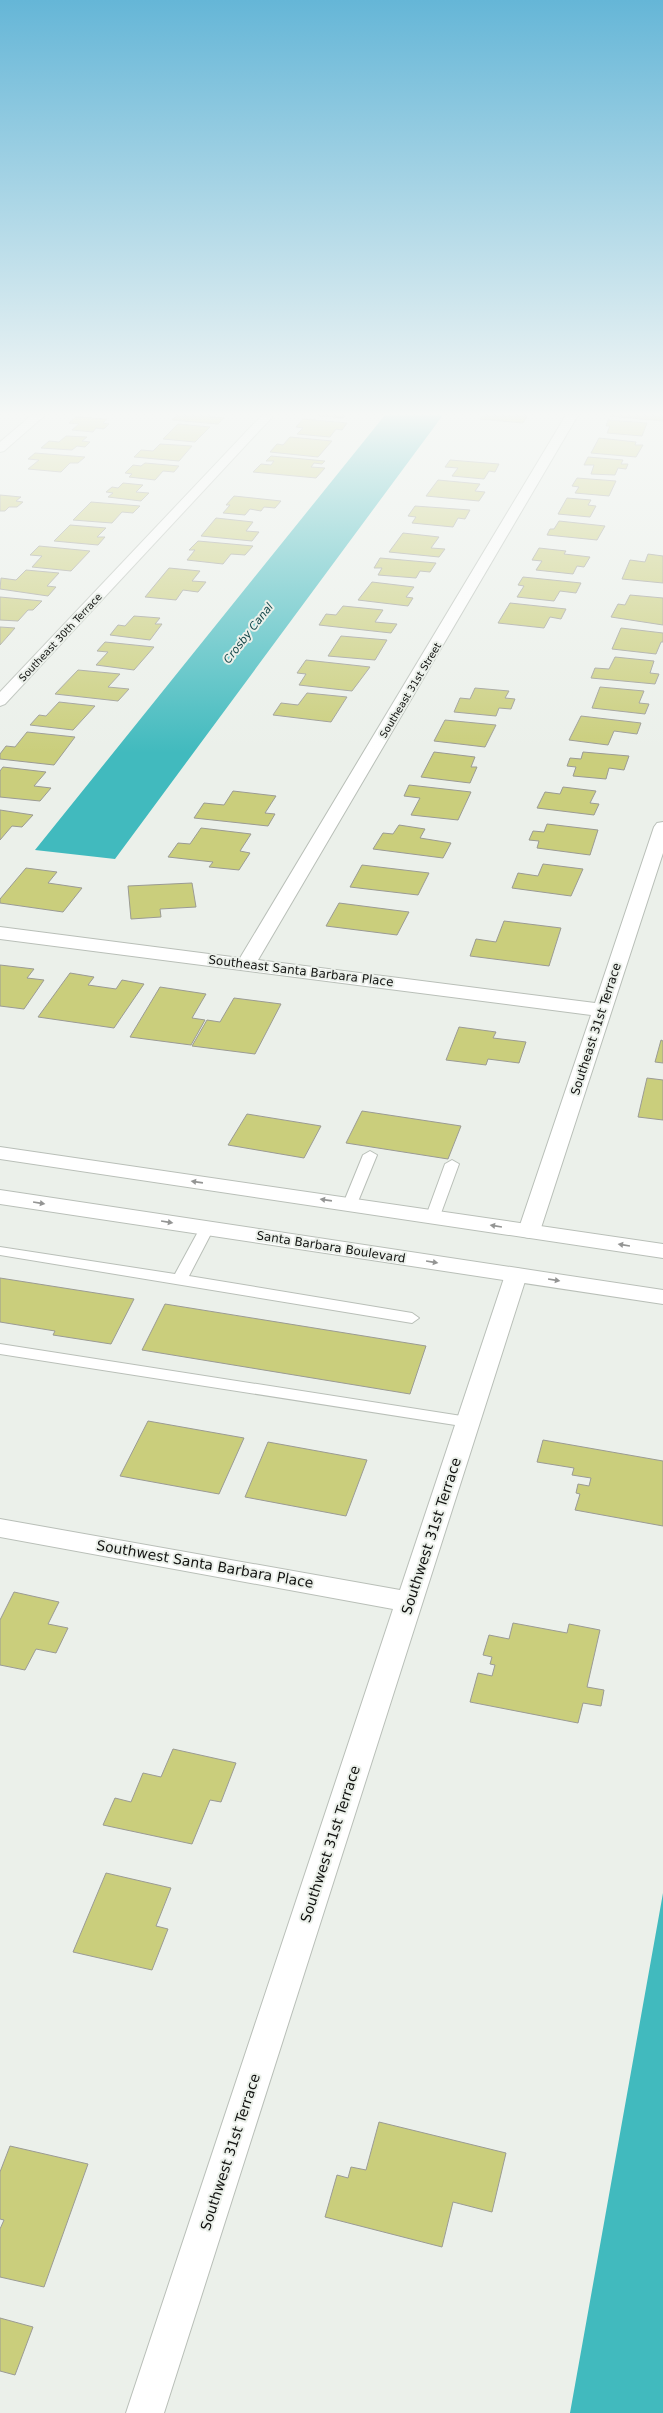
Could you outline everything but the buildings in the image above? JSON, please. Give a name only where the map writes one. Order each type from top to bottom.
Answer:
[{"type":"street","name":"Southeast 30th Terrace","points":[[0,701],[162,528]]},
{"type":"street","name":"Southeast 31st Street","points":[[246,964],[505,528]]},
{"type":"street","name":"Southeast 31st Terrace","points":[[529,1231],[601,1010],[663,827]]},
{"type":"street","name":"Southeast Santa Barbara Place","points":[[0,933],[601,1010]]},
{"type":"street","points":[[0,1153],[663,1251]]},
{"type":"street","name":"Santa Barbara Boulevard","points":[[0,1197],[663,1297]]},
{"type":"street","name":"Southwest 31st Terrace","points":[[145,2413],[516,1275]]},
{"type":"street","name":"Southwest Santa Barbara Place","points":[[0,1528],[409,1602]]},
{"type":"lane","points":[[350,1204],[370,1155]]},
{"type":"lane","points":[[433,1216],[452,1164]]},
{"type":"lane","points":[[180,1279],[207,1228]]},
{"type":"lane","points":[[0,1251],[180,1279],[412,1318]]},
{"type":"lane","points":[[0,1350],[468,1422]]},
{"type":"water","name":"Crosby Canal","points":[[294,528],[360,528],[115,859],[35,850]]},
{"type":"water","points":[[663,1893],[663,2413],[570,2413]]}]
